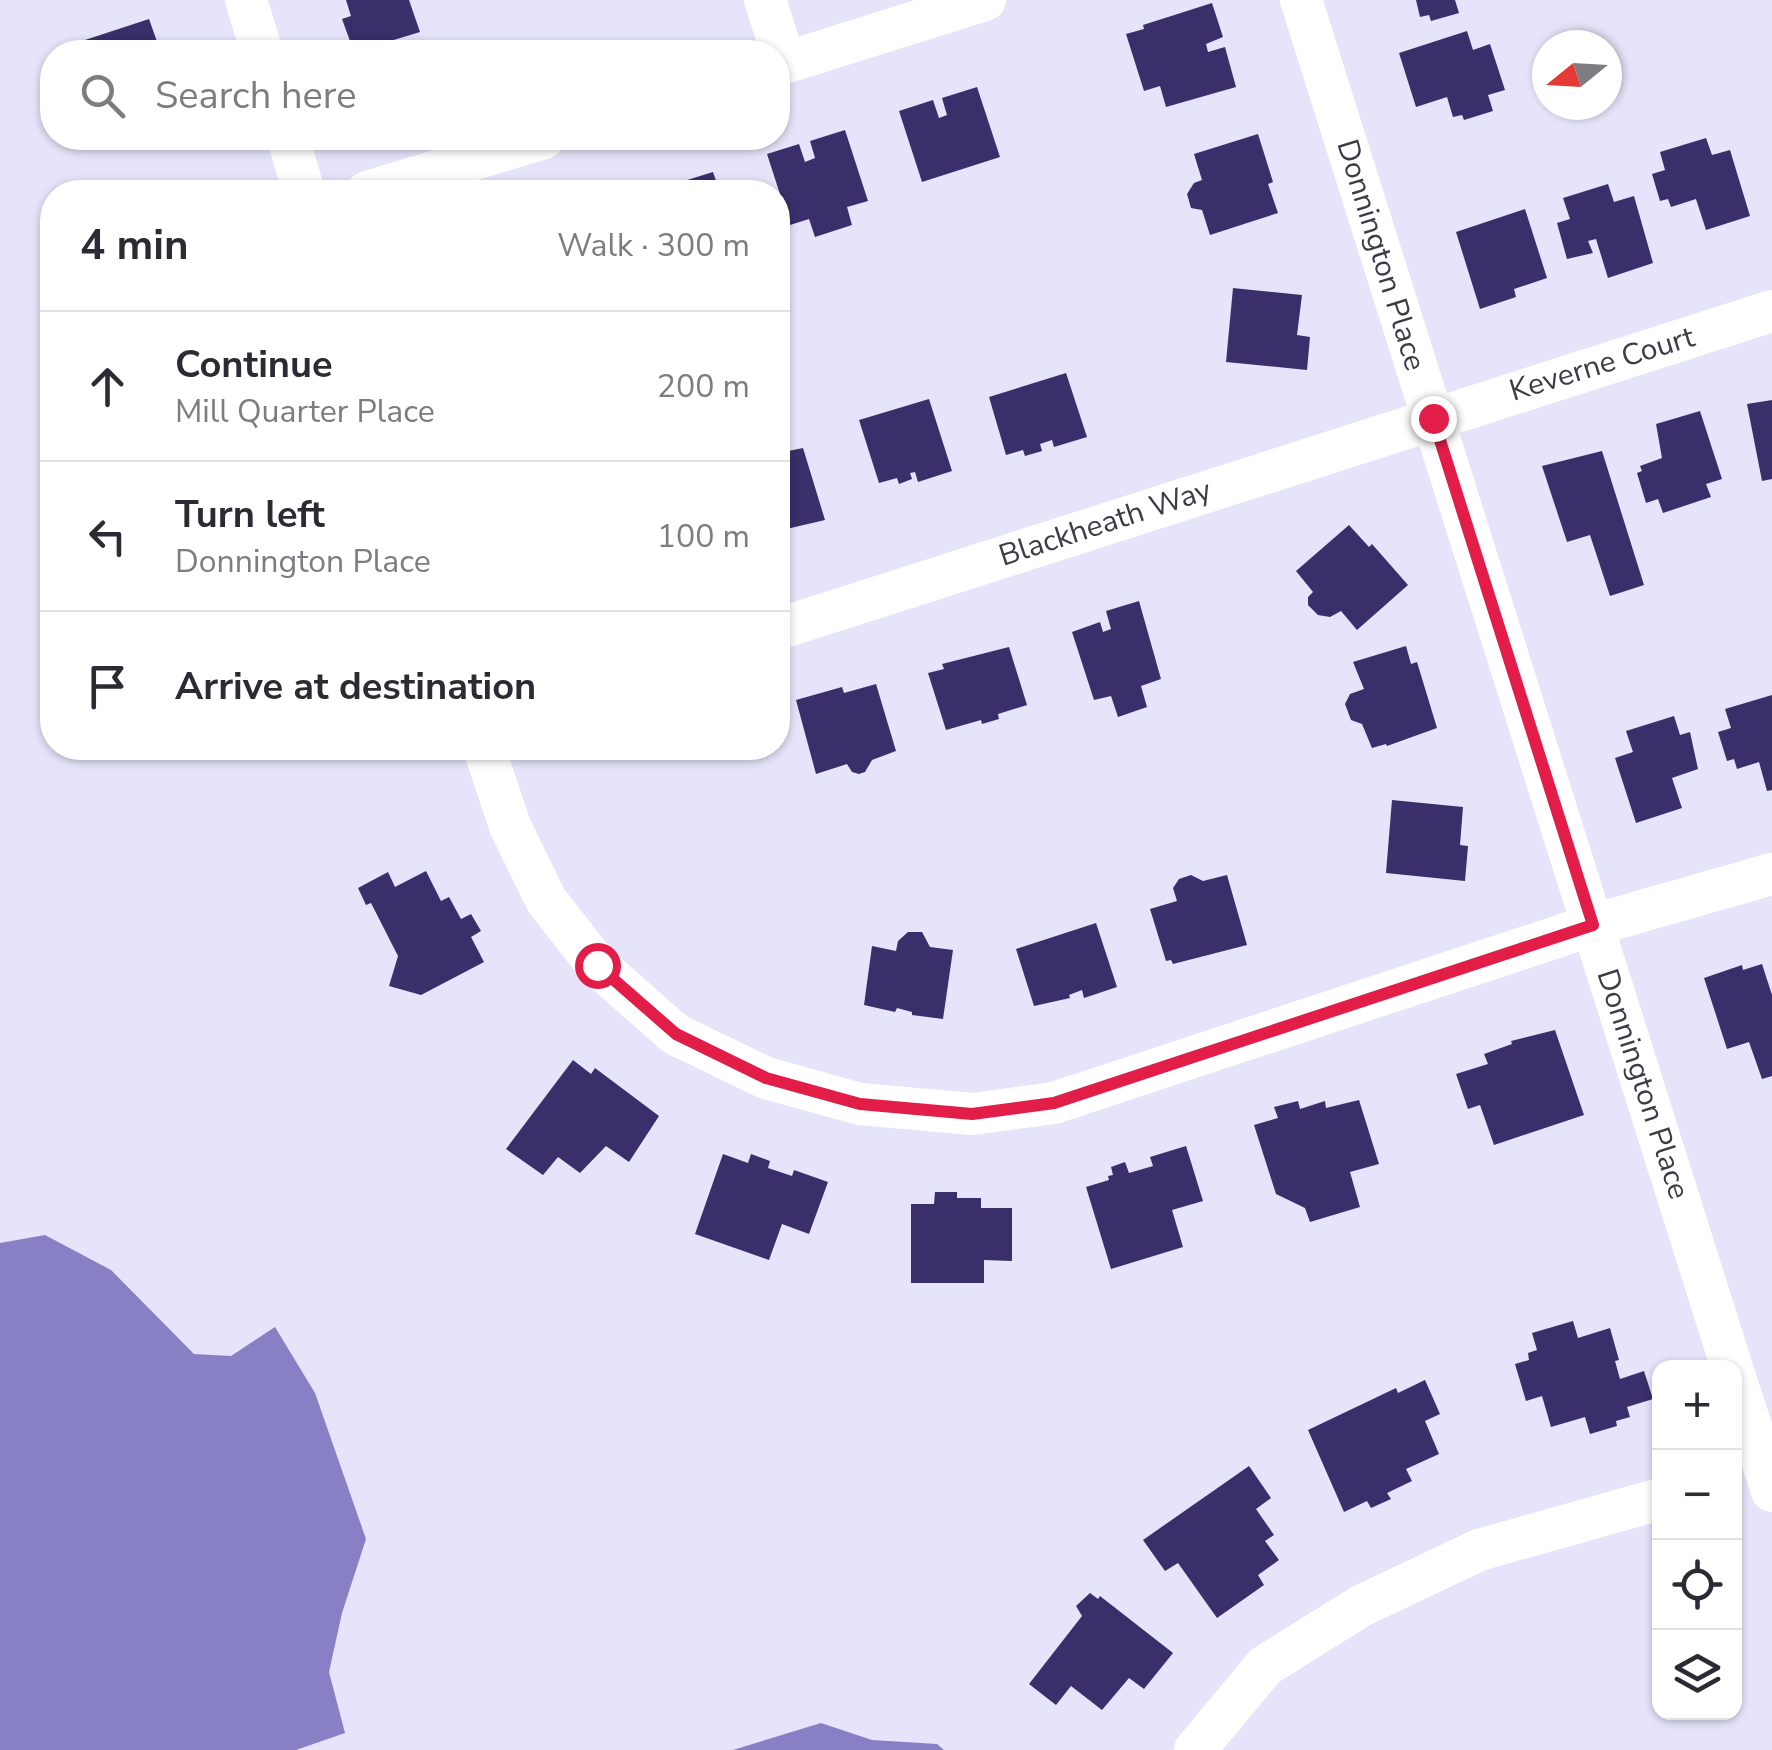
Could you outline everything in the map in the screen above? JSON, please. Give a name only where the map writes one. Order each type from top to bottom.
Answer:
[{"type":"street","points":[[246,0],[258,40]]},
{"type":"street","points":[[765,0],[775,40]]},
{"type":"street","points":[[790,61],[985,0]]},
{"type":"street","name":"Donnington Place","points":[[1301,0],[1731,1360]]},
{"type":"street","points":[[292,150],[300,180]]},
{"type":"street","points":[[406,180],[505,150]]},
{"type":"street","name":"Keverne Court","points":[[1433,418],[1772,311]]},
{"type":"street","name":"Blackheath Way","points":[[790,625],[1433,418]]},
{"type":"street","points":[[488,760],[510,826],[546,900],[597,965],[676,1034],[766,1078],[860,1104],[972,1114],[1054,1103],[1593,925],[1772,874]]},
{"type":"street","name":"Donnington Place","points":[[1742,1402],[1761,1476]]},
{"type":"street","points":[[1195,1750],[1265,1666],[1361,1606],[1478,1550],[1652,1501]]},
{"type":"shaded area","points":[[45,1235],[111,1270],[194,1354],[231,1356],[275,1327],[315,1393],[366,1539],[342,1613],[329,1672],[345,1733],[296,1750],[0,1750],[0,1243]]},
{"type":"shaded area","points":[[821,1723],[872,1740],[937,1744],[944,1750],[733,1750]]},
{"type":"building","points":[[346,0],[409,0],[420,32],[394,40],[350,40],[342,19],[351,16]]},
{"type":"building","points":[[1416,0],[1455,0],[1459,13],[1431,21],[1429,15],[1420,17]]},
{"type":"building","points":[[1212,3],[1223,37],[1206,44],[1208,52],[1225,47],[1236,87],[1166,107],[1160,86],[1144,91],[1126,34]]},
{"type":"building","points":[[149,19],[156,40],[85,40]]},
{"type":"building","points":[[1467,31],[1473,50],[1490,44],[1505,90],[1488,95],[1493,111],[1464,120],[1462,115],[1453,117],[1447,97],[1416,107],[1399,53]]},
{"type":"building","points":[[977,87],[1000,157],[922,182],[899,111],[933,100],[939,118],[947,115],[942,98]]},
{"type":"building","points":[[845,130],[868,201],[847,207],[852,225],[815,237],[809,219],[790,225],[790,180],[775,180],[767,154],[790,150],[799,144],[805,162],[815,158],[810,141]]},
{"type":"building","points":[[1258,134],[1278,213],[1210,235],[1202,210],[1191,208],[1187,194],[1194,183],[1202,180],[1194,154]]},
{"type":"building","points":[[1706,138],[1712,155],[1730,150],[1750,216],[1706,230],[1696,199],[1671,207],[1668,199],[1660,201],[1652,174],[1665,170],[1660,152]]},
{"type":"building","points":[[713,172],[716,180],[687,180]]},
{"type":"building","points":[[1608,184],[1614,202],[1634,196],[1653,263],[1608,278],[1596,239],[1588,241],[1593,253],[1567,259],[1557,223],[1570,219],[1563,198]]},
{"type":"building","points":[[1525,209],[1547,278],[1514,289],[1516,297],[1480,309],[1456,232]]},
{"type":"building","points":[[1233,288],[1302,295],[1297,335],[1310,337],[1307,370],[1226,362]]},
{"type":"building","points":[[1066,373],[1087,437],[1054,447],[1052,440],[1040,444],[1042,451],[1025,456],[1023,450],[1006,455],[989,397]]},
{"type":"building","points":[[929,399],[952,471],[918,482],[915,472],[910,473],[912,479],[899,484],[897,478],[879,483],[859,420]]},
{"type":"building","points":[[1772,400],[1772,479],[1762,481],[1747,404]]},
{"type":"building","points":[[1700,411],[1722,479],[1706,484],[1711,497],[1663,513],[1658,499],[1646,503],[1637,473],[1642,471],[1640,466],[1662,458],[1656,424]]},
{"type":"building","points":[[803,448],[825,520],[790,528],[790,451]]},
{"type":"building","points":[[1602,451],[1644,585],[1610,596],[1590,535],[1567,542],[1542,466]]},
{"type":"building","points":[[1349,525],[1369,547],[1372,544],[1408,585],[1357,630],[1341,611],[1330,617],[1318,615],[1308,605],[1313,592],[1296,571]]},
{"type":"building","points":[[1139,601],[1161,679],[1141,686],[1147,707],[1118,717],[1111,696],[1094,700],[1072,632],[1100,622],[1103,632],[1111,629],[1106,611]]},
{"type":"building","points":[[1406,646],[1411,664],[1417,662],[1437,728],[1372,748],[1362,724],[1351,720],[1345,704],[1350,694],[1364,689],[1353,662]]},
{"type":"building","points":[[1009,647],[1027,705],[998,714],[999,719],[946,730],[928,673],[944,669],[942,664]]},
{"type":"building","points":[[876,684],[896,751],[872,760],[865,772],[859,774],[847,764],[816,774],[796,700],[842,687],[844,693]]},
{"type":"building","points":[[1772,695],[1772,790],[1767,791],[1759,762],[1737,769],[1734,759],[1727,761],[1718,732],[1731,728],[1725,709]]},
{"type":"building","points":[[1674,716],[1680,735],[1690,732],[1698,769],[1672,778],[1682,808],[1636,823],[1615,758],[1633,752],[1626,731]]},
{"type":"building","points":[[1392,800],[1463,807],[1460,845],[1468,846],[1465,881],[1386,873]]},
{"type":"building","points":[[426,871],[441,901],[449,897],[461,919],[471,914],[481,931],[471,937],[484,962],[421,995],[389,986],[398,956],[371,903],[366,905],[358,888],[388,872],[395,887]]},
{"type":"building","points":[[1191,875],[1203,881],[1227,875],[1247,945],[1173,964],[1166,961],[1150,909],[1177,901],[1173,888],[1179,879]]},
{"type":"building","points":[[1096,923],[1117,987],[1084,998],[1082,990],[1069,995],[1070,998],[1034,1006],[1016,949]]},
{"type":"building","points":[[908,932],[922,932],[930,947],[953,950],[943,1019],[864,1005],[872,946],[896,951],[898,941]]},
{"type":"building","points":[[1762,964],[1772,995],[1772,1076],[1762,1079],[1749,1042],[1727,1049],[1704,978],[1742,965],[1743,970]]},
{"type":"building","points":[[1555,1030],[1584,1115],[1494,1145],[1480,1105],[1468,1109],[1456,1074],[1488,1064],[1484,1054],[1512,1044],[1511,1041]]},
{"type":"building","points":[[573,1060],[591,1074],[595,1068],[659,1116],[629,1162],[606,1146],[580,1173],[558,1157],[543,1175],[506,1149]]},
{"type":"building","points":[[1359,1100],[1379,1164],[1350,1172],[1360,1207],[1310,1222],[1305,1208],[1276,1194],[1254,1125],[1278,1118],[1274,1107],[1298,1101],[1300,1109],[1325,1101],[1326,1108]]},
{"type":"building","points":[[1186,1146],[1203,1201],[1172,1210],[1183,1247],[1111,1269],[1086,1187],[1109,1180],[1108,1176],[1113,1175],[1111,1167],[1125,1162],[1129,1173],[1153,1166],[1150,1157]]},
{"type":"building","points":[[723,1154],[748,1163],[751,1154],[770,1161],[768,1168],[792,1176],[794,1170],[828,1182],[809,1234],[782,1224],[769,1260],[695,1234]]},
{"type":"building","points":[[935,1192],[957,1192],[957,1198],[981,1198],[981,1208],[1012,1208],[1012,1261],[984,1260],[984,1283],[911,1283],[911,1204],[934,1204]]},
{"type":"building","points":[[1573,1321],[1578,1338],[1610,1328],[1620,1379],[1644,1371],[1652,1399],[1627,1407],[1630,1417],[1616,1421],[1617,1426],[1590,1434],[1585,1417],[1551,1427],[1542,1396],[1526,1401],[1515,1364],[1529,1360],[1528,1353],[1537,1350],[1532,1333]]},
{"type":"building","points":[[1425,1380],[1440,1414],[1425,1421],[1439,1454],[1406,1469],[1412,1481],[1387,1493],[1391,1499],[1371,1508],[1367,1501],[1344,1512],[1308,1430],[1396,1388],[1398,1393]]},
{"type":"building","points":[[1249,1466],[1271,1498],[1256,1509],[1274,1535],[1265,1541],[1279,1560],[1258,1575],[1264,1585],[1217,1618],[1178,1563],[1165,1571],[1143,1540]]},
{"type":"building","points":[[1090,1593],[1098,1599],[1100,1596],[1173,1653],[1144,1689],[1129,1678],[1102,1710],[1071,1686],[1056,1705],[1029,1684],[1082,1616],[1076,1606]]},
{"type":"route","points":[[597,965],[676,1034],[766,1078],[860,1104],[972,1114],[1054,1103],[1593,925],[1433,418]]}]
